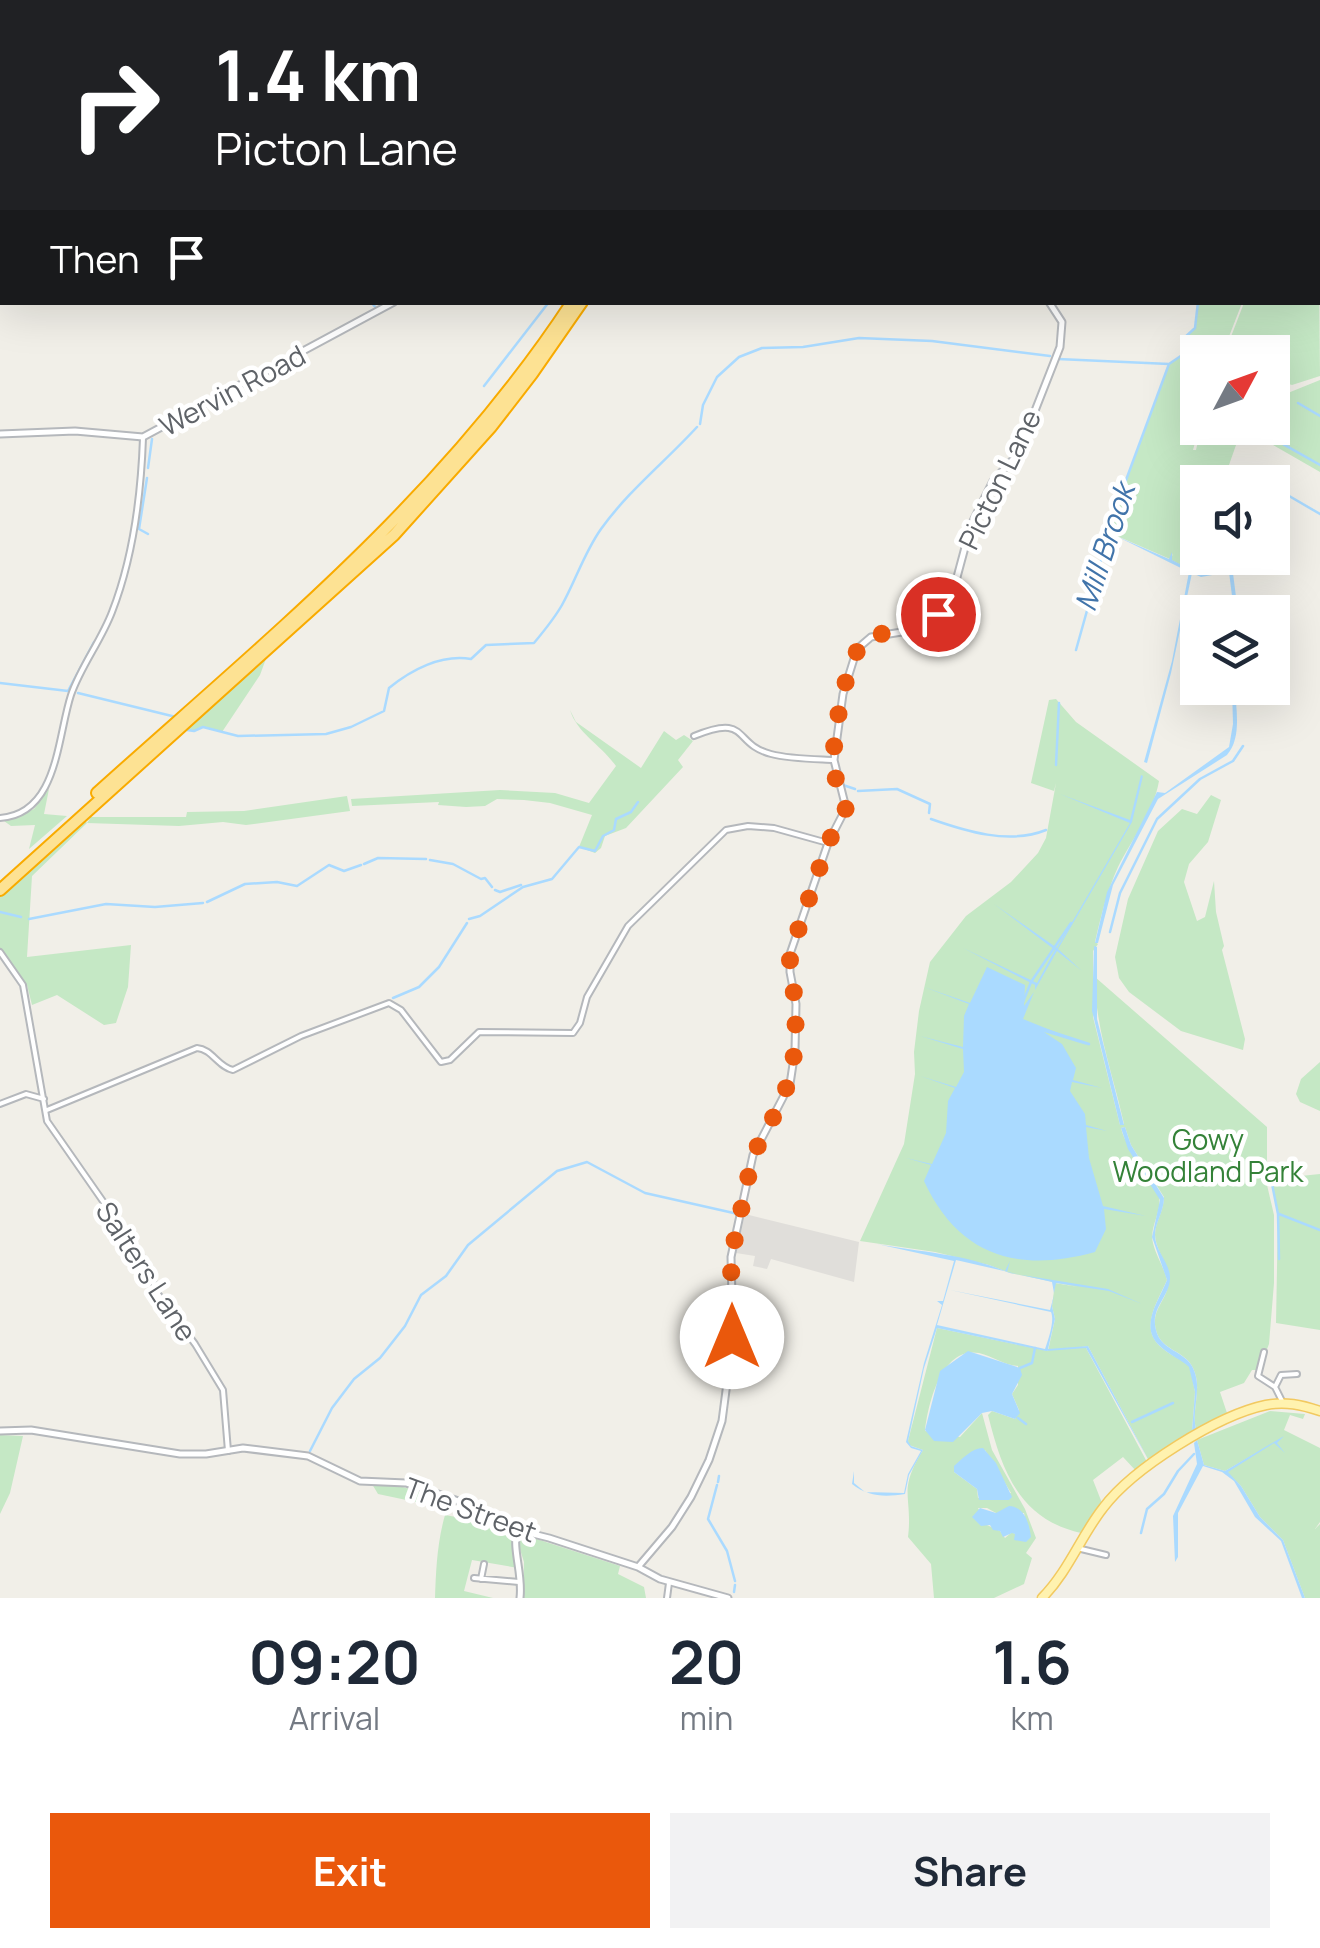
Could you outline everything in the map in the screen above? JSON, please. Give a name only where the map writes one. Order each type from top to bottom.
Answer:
[{"type":"highway","points":[[0,881],[392,526],[496,408],[570,305]]},
{"type":"highway","points":[[0,890],[394,535],[491,426],[580,305]]},
{"type":"main road","points":[[1042,1598],[1109,1500],[1181,1443],[1254,1409],[1284,1404],[1320,1411]]},
{"type":"street","name":"Wervin Road","points":[[0,434],[75,431],[143,437],[388,305]]},
{"type":"street","name":"Picton Lane","points":[[638,1568],[691,1497],[722,1421],[732,1337],[731,1257],[753,1155],[790,1084],[796,1004],[790,954],[846,802],[834,772],[834,760],[843,694],[857,649],[871,638],[920,629],[938,614],[953,592],[971,525],[994,481],[1018,454],[1060,347],[1063,328],[1051,305]]},
{"type":"street","points":[[0,818],[22,814],[45,791],[73,690],[112,612],[134,526],[143,437]]},
{"type":"street","points":[[694,736],[730,727],[766,753],[834,760]]},
{"type":"street","points":[[47,1110],[197,1048],[205,1049],[225,1068],[233,1070],[275,1047],[384,1004],[397,1006],[441,1062],[447,1062],[472,1037],[484,1031],[570,1034],[578,1028],[587,998],[628,926],[712,840],[726,830],[748,826],[794,832],[828,843]]},
{"type":"street","name":"Salters Lane","points":[[0,952],[23,985],[50,1127],[144,1260],[155,1290],[196,1344],[223,1390],[228,1451]]},
{"type":"street","points":[[0,1104],[26,1094],[44,1099]]},
{"type":"street","points":[[1264,1352],[1258,1376],[1275,1387],[1284,1404]]},
{"type":"street","points":[[1275,1387],[1281,1376],[1297,1374]]},
{"type":"street","name":"The Street","points":[[0,1431],[31,1430],[180,1454],[272,1450],[319,1459],[360,1480],[397,1480],[476,1507],[517,1530],[728,1598]]},
{"type":"street","points":[[517,1530],[520,1598]]},
{"type":"street","points":[[1077,1548],[1106,1556]]},
{"type":"street","points":[[484,1564],[477,1578],[522,1582]]},
{"type":"street","points":[[667,1598],[670,1582]]},
{"type":"shaded area","points":[[745,1214],[859,1242],[854,1282],[771,1259],[767,1269],[753,1266],[755,1256],[736,1253]]},
{"type":"green space","points":[[1198,305],[1241,305],[1230,335],[1187,335],[1195,328]]},
{"type":"green space","points":[[1243,305],[1319,305],[1320,376],[1292,385],[1290,335],[1232,335]]},
{"type":"green space","points":[[1180,356],[1180,445],[1194,445],[1196,450],[1197,445],[1236,445],[1229,465],[1180,465],[1180,564],[1171,560],[1173,553],[1170,559],[1110,533],[1169,364]]},
{"type":"green space","points":[[1320,380],[1320,472],[1273,445],[1290,445],[1290,392]]},
{"type":"green space","points":[[267,656],[260,675],[222,732],[200,727],[194,731],[186,729]]},
{"type":"green space","name":"Gowy Woodland Park","points":[[1056,699],[1076,722],[1159,781],[1105,904],[1095,942],[1098,944],[1093,951],[1093,1017],[1120,1125],[1124,1124],[1101,1033],[1095,977],[1267,1127],[1267,1185],[1274,1215],[1269,1344],[1259,1370],[1252,1370],[1244,1383],[1220,1392],[1227,1413],[1196,1429],[1197,1384],[1193,1368],[1185,1357],[1163,1342],[1155,1323],[1169,1280],[1155,1235],[1164,1197],[1131,1145],[1125,1127],[1121,1128],[1159,1197],[1152,1237],[1167,1280],[1152,1315],[1151,1332],[1162,1348],[1190,1367],[1195,1392],[1192,1431],[1149,1461],[1088,1346],[1081,1347],[1086,1348],[1147,1462],[1137,1472],[1123,1457],[1093,1480],[1102,1503],[1081,1533],[1042,1517],[1028,1504],[1016,1490],[1000,1455],[988,1415],[992,1411],[1015,1419],[1019,1410],[1012,1394],[1018,1385],[1018,1366],[979,1353],[955,1358],[939,1379],[925,1431],[960,1437],[982,1413],[992,1450],[1025,1509],[1036,1538],[1026,1553],[1032,1558],[1024,1584],[994,1598],[934,1598],[931,1564],[908,1537],[908,1485],[923,1450],[908,1441],[937,1328],[1048,1351],[1055,1319],[1055,1283],[1078,1287],[935,1252],[860,1241],[904,1144],[915,1074],[919,1011],[930,962],[966,916],[1011,882],[1038,853],[1046,838],[1056,783],[1054,791],[1031,783],[1049,700]],"holes":[[[985,1450],[1011,1493],[978,1498],[977,1489],[954,1472]],[[978,1508],[996,1513],[1024,1513],[1026,1522],[1005,1538],[987,1525]]]},
{"type":"green space","points":[[570,710],[576,722],[641,768],[664,731],[676,740],[684,735],[693,741],[678,760],[683,767],[626,828],[605,836],[595,853],[579,847],[592,815],[550,803],[497,799],[485,806],[466,807],[438,805],[439,802],[352,806],[351,799],[500,790],[555,793],[589,803],[616,766],[578,726],[573,718]]},
{"type":"green space","points":[[49,789],[44,814],[67,816],[29,849],[35,825],[11,826],[4,821],[34,809]]},
{"type":"green space","points":[[1211,795],[1221,800],[1208,842],[1189,864],[1184,882],[1197,921],[1205,917],[1214,881],[1222,950],[1245,1039],[1243,1050],[1181,1031],[1129,992],[1119,978],[1115,957],[1128,899],[1158,831],[1182,809],[1197,814]]},
{"type":"green space","points":[[347,796],[350,811],[246,825],[87,823],[91,817],[186,817],[187,812],[244,811]]},
{"type":"green space","points":[[84,820],[87,823],[32,876],[27,957],[131,945],[128,987],[116,1023],[104,1025],[57,995],[32,1005],[27,985],[0,948],[0,895]]},
{"type":"green space","points":[[1320,1062],[1320,1111],[1300,1102],[1296,1094],[1301,1079]]},
{"type":"green space","points":[[1320,1174],[1320,1330],[1276,1323],[1278,1214],[1271,1179]]},
{"type":"green space","points":[[1270,1411],[1305,1414],[1303,1419],[1290,1415],[1284,1430],[1320,1448],[1320,1522],[1315,1529],[1320,1524],[1320,1598],[1305,1598],[1283,1540],[1260,1517],[1241,1486],[1227,1472],[1258,1452],[1225,1471],[1204,1465],[1197,1440]]},
{"type":"green space","points":[[0,1435],[23,1436],[10,1493],[0,1514]]},
{"type":"green space","points":[[372,1484],[396,1485],[454,1502],[449,1509],[378,1494]]},
{"type":"green space","points":[[445,1515],[467,1519],[511,1537],[518,1568],[472,1560],[464,1591],[493,1598],[435,1598]]},
{"type":"green space","points":[[521,1534],[620,1566],[618,1574],[644,1587],[646,1598],[523,1598],[524,1562],[517,1540]]},
{"type":"water","points":[[1116,536],[1169,559],[1172,552],[1172,560],[1180,568]]},
{"type":"water","points":[[1229,575],[1233,575],[1236,595],[1232,595]]},
{"type":"water","points":[[1180,619],[1171,673],[1147,763],[1144,762]]},
{"type":"water","points":[[1232,705],[1236,705],[1235,740],[1227,755],[1158,799],[1113,885],[1095,943],[1107,892],[1157,792],[1165,793],[1229,747]]},
{"type":"water","points":[[1141,775],[1132,822],[1058,949],[1082,971],[1057,951],[1035,990],[1035,985],[963,948],[1037,983],[1055,950],[994,904],[1057,948],[1130,823],[1060,794],[1130,820]]},
{"type":"water","points":[[1094,946],[1097,1019],[1124,1125],[1120,1125],[1092,1011]]},
{"type":"water","points":[[987,967],[1025,985],[1024,1006],[1034,992],[1023,1019],[1090,1046],[1044,1032],[1062,1044],[1076,1068],[1073,1080],[1102,1088],[1072,1082],[1070,1091],[1085,1114],[1086,1125],[1107,1131],[1086,1127],[1089,1158],[1103,1206],[1146,1216],[1104,1209],[1106,1229],[1095,1252],[1041,1260],[994,1253],[973,1242],[938,1207],[924,1181],[931,1165],[906,1158],[932,1164],[946,1133],[948,1101],[955,1088],[920,1076],[956,1087],[964,1072],[963,1049],[920,1036],[963,1047],[964,1016],[969,1004],[924,987],[970,1003]]},
{"type":"water","points":[[1125,1127],[1131,1145],[1164,1198],[1155,1235],[1170,1279],[1155,1322],[1159,1337],[1189,1362],[1196,1376],[1196,1429],[1192,1431],[1195,1392],[1189,1367],[1162,1348],[1151,1332],[1152,1314],[1167,1280],[1152,1237],[1160,1200],[1128,1149],[1121,1128]]},
{"type":"water","points":[[877,1244],[958,1257],[1005,1271],[1010,1261],[1007,1272],[956,1260],[937,1325],[1045,1349],[1052,1325],[1051,1312],[950,1290],[1050,1310],[1054,1295],[1055,1319],[1048,1349],[1088,1346],[1149,1461],[1086,1348],[1046,1351],[937,1328],[908,1441],[923,1450],[909,1475],[905,1494],[884,1496],[866,1492],[904,1493],[908,1474],[921,1451],[906,1442],[942,1305],[937,1301],[943,1301],[954,1261]]},
{"type":"water","points":[[1019,1275],[1108,1289],[1142,1304],[1109,1291],[1056,1283],[1054,1293],[1052,1282]]},
{"type":"water","points":[[968,1351],[1020,1368],[1022,1375],[1012,1394],[1020,1413],[1015,1419],[992,1411],[982,1413],[953,1442],[934,1441],[925,1430],[940,1371]]},
{"type":"water","points":[[1284,1436],[1277,1443],[1285,1453],[1274,1443],[1228,1472],[1260,1517],[1283,1540],[1305,1598],[1281,1541],[1255,1517],[1234,1481],[1203,1466],[1178,1513],[1175,1562],[1173,1516],[1197,1464],[1194,1443],[1197,1440],[1204,1465],[1225,1471]]},
{"type":"water","points":[[983,1448],[996,1463],[1012,1497],[1009,1500],[979,1500],[977,1489],[954,1472],[954,1466],[964,1457]]},
{"type":"water","points":[[1009,1506],[1019,1509],[1025,1517],[1031,1537],[1026,1542],[1014,1540],[1012,1533],[1003,1537],[1000,1531],[990,1525],[981,1526],[972,1517],[980,1508],[996,1513]]},
{"type":"waterway","points":[[484,386],[547,305]]},
{"type":"waterway","name":"Mill Brook","points":[[1076,650],[1116,507],[1169,364],[1188,351],[1183,339],[1195,328],[1198,305]]},
{"type":"waterway","points":[[700,424],[703,405],[717,377],[739,357],[762,348],[803,347],[859,338],[932,341],[1050,356]]},
{"type":"waterway","points":[[1058,359],[1169,364]]},
{"type":"waterway","points":[[1298,403],[1320,416]]},
{"type":"waterway","points":[[187,730],[203,727],[238,736],[326,734],[384,711],[389,688],[427,665],[471,659],[486,645],[534,643],[562,605],[601,529],[697,427]]},
{"type":"waterway","points":[[148,468],[152,439]]},
{"type":"waterway","points":[[1285,445],[1320,465]]},
{"type":"waterway","points":[[147,478],[139,529],[148,534]]},
{"type":"waterway","points":[[1290,496],[1320,514]]},
{"type":"waterway","points":[[0,683],[68,691],[94,642]]},
{"type":"waterway","points":[[78,693],[176,717]]},
{"type":"waterway","name":"Mill Brook","points":[[1056,765],[1059,703]]},
{"type":"waterway","points":[[1110,932],[1120,893],[1157,819],[1200,779],[1233,761],[1243,746]]},
{"type":"waterway","points":[[843,785],[855,789]]},
{"type":"waterway","points":[[858,791],[897,789],[930,804],[929,813]]},
{"type":"waterway","points":[[469,919],[480,916],[523,887],[552,879],[579,847],[595,851],[603,836],[614,830],[616,819],[631,812],[638,802]]},
{"type":"waterway","points":[[931,819],[1002,836],[1046,830]]},
{"type":"waterway","points":[[364,864],[378,858],[426,859]]},
{"type":"waterway","points":[[430,860],[453,864],[485,878],[492,887]]},
{"type":"waterway","points":[[207,902],[245,884],[277,882],[297,886],[329,865],[344,871],[361,865]]},
{"type":"waterway","points":[[495,890],[521,885]]},
{"type":"waterway","points":[[29,919],[106,904],[155,907],[203,903]]},
{"type":"waterway","points":[[0,912],[21,917]]},
{"type":"waterway","points":[[393,998],[419,987],[439,967],[467,923]]},
{"type":"waterway","points":[[1023,1002],[1031,982],[1071,923]]},
{"type":"waterway","points":[[1046,1030],[1089,1044]]},
{"type":"waterway","points":[[310,1451],[332,1408],[354,1379],[380,1358],[405,1326],[421,1295],[446,1276],[468,1245],[557,1171],[587,1162],[645,1193],[738,1214]]},
{"type":"waterway","points":[[1271,1179],[1278,1214],[1279,1259]]},
{"type":"waterway","points":[[1279,1214],[1320,1230]]},
{"type":"waterway","points":[[1020,1368],[1032,1363],[1035,1348]]},
{"type":"waterway","points":[[1132,1422],[1173,1403]]},
{"type":"waterway","points":[[1018,1418],[1026,1424]]},
{"type":"waterway","points":[[1141,1533],[1147,1509],[1164,1494],[1194,1454]]},
{"type":"waterway","points":[[718,1482],[719,1476]]},
{"type":"waterway","points":[[717,1485],[708,1519],[727,1551],[735,1581]]},
{"type":"waterway","points":[[734,1592],[735,1585]]},
{"type":"route","points":[[732,1337],[731,1257],[753,1155],[790,1084],[795,1051],[796,1004],[790,954],[828,843],[846,808],[834,772],[845,688],[857,649],[865,640],[913,632],[938,614]]}]
